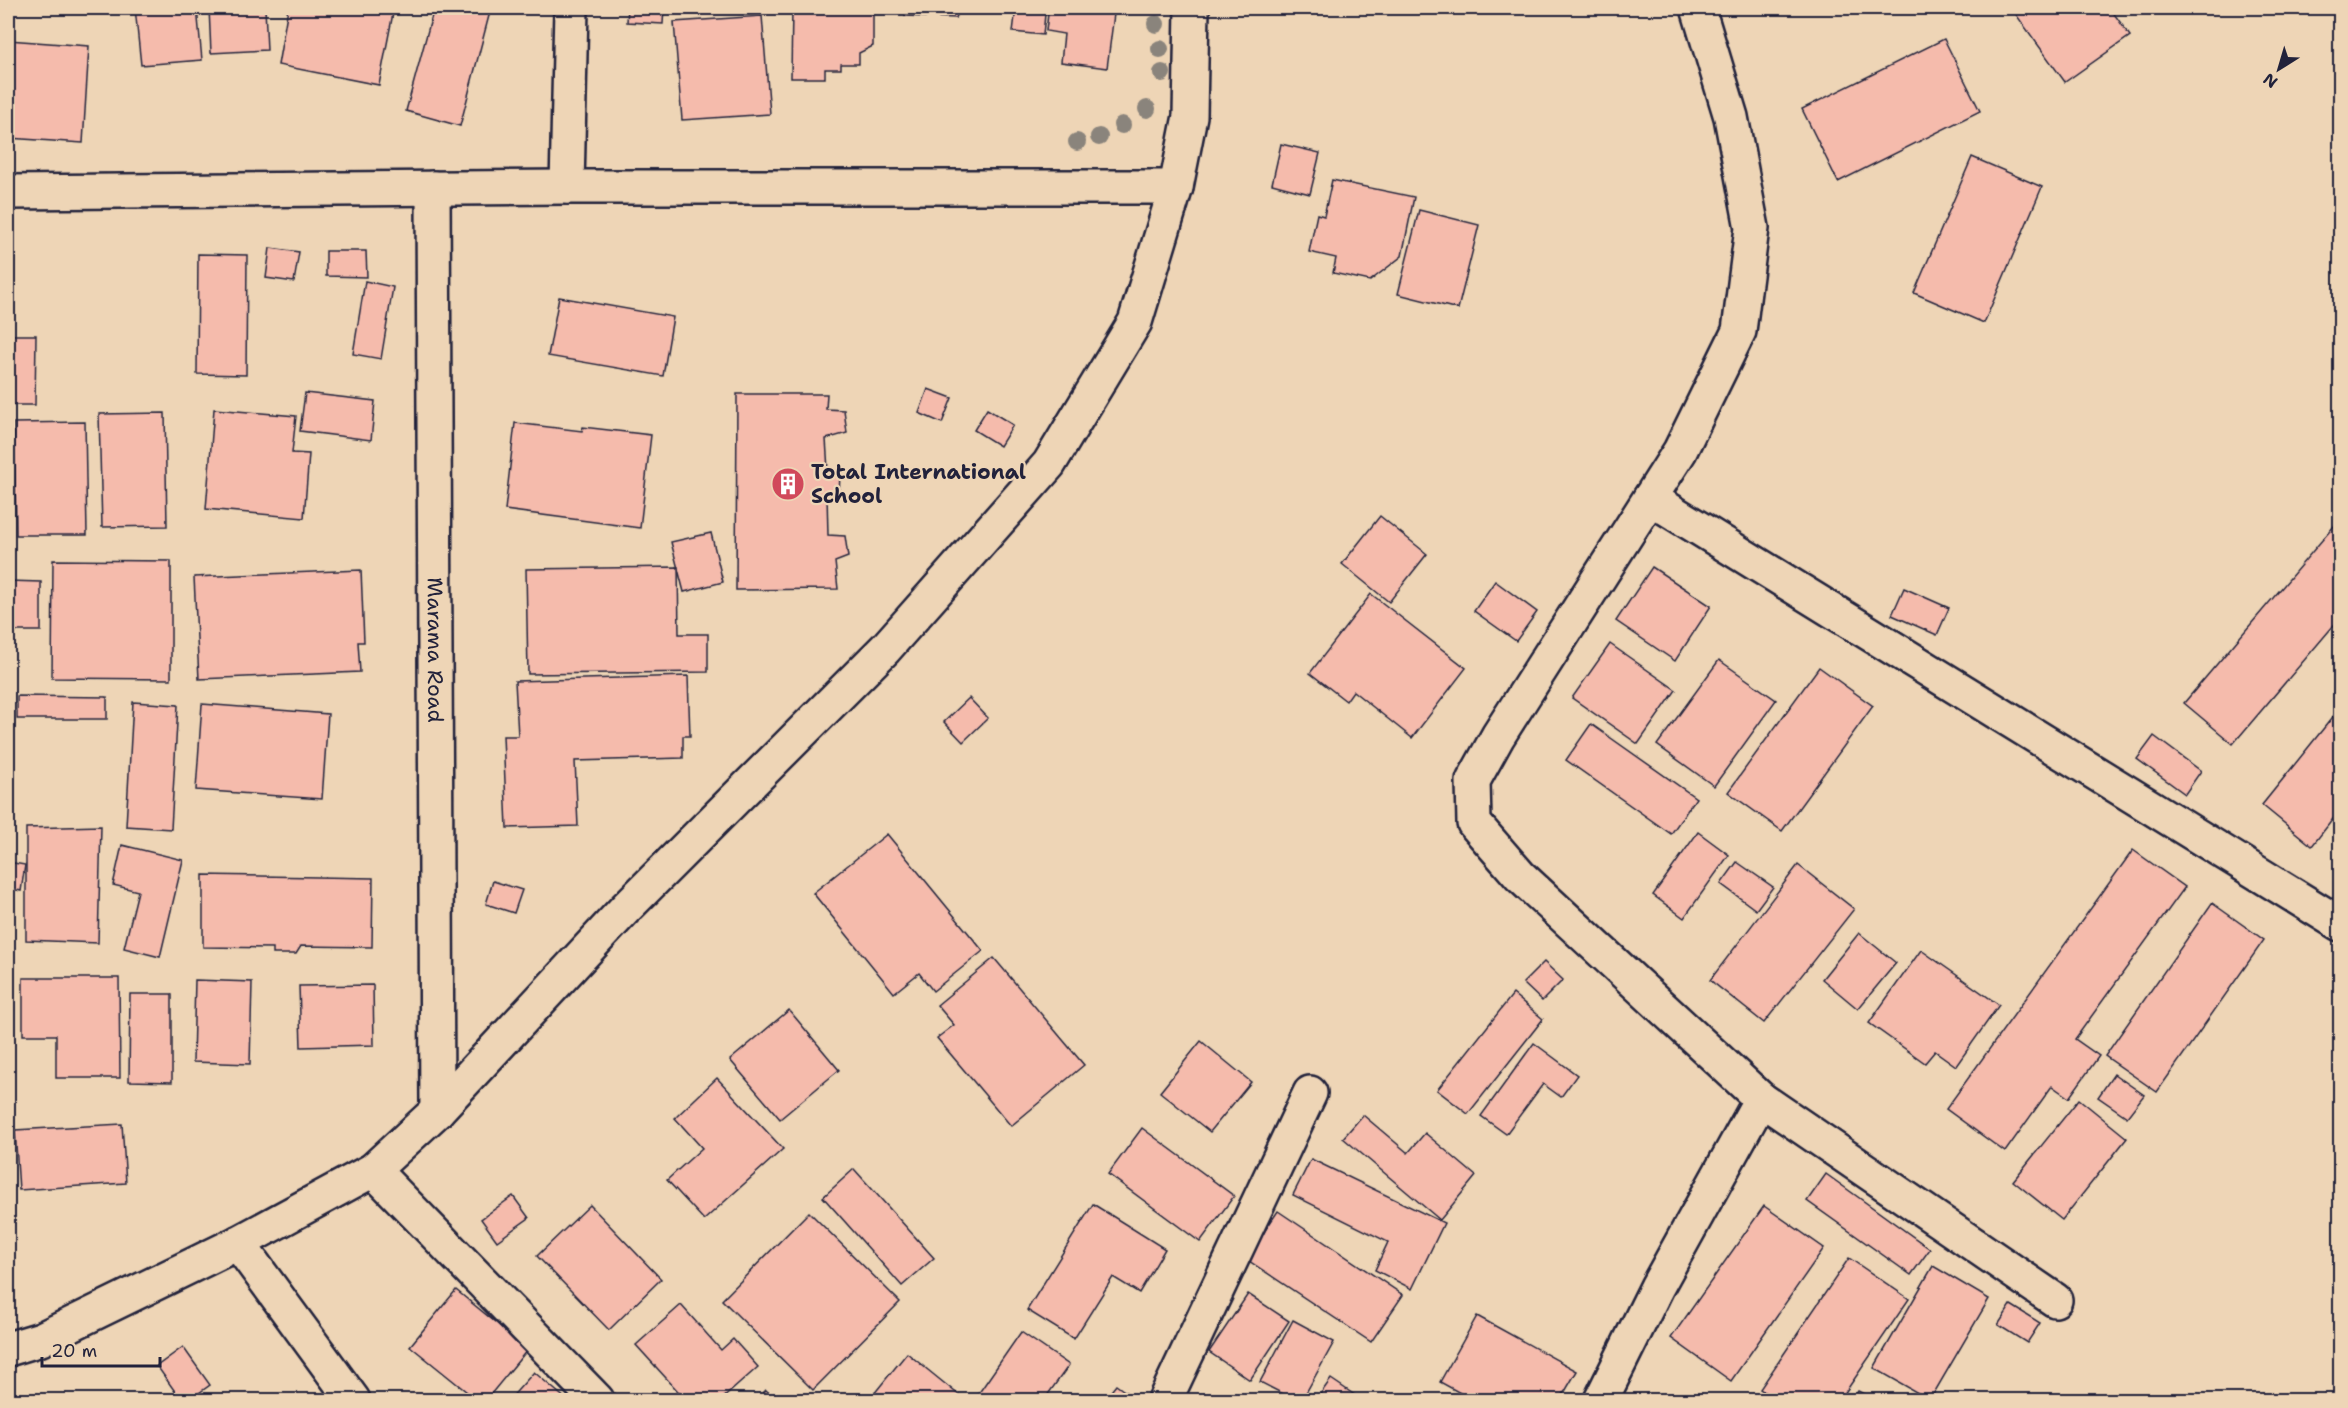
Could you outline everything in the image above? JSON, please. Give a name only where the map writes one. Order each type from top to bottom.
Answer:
[{"type":"street","points":[[567,187],[571,8]]},
{"type":"street","points":[[8,1349],[41,1339],[238,1243],[373,1170],[437,1111],[626,908],[885,648],[1049,464],[1135,322],[1176,187],[1190,116],[1192,8]]},
{"type":"street","points":[[1698,8],[1731,117],[1752,228],[1739,331],[1680,451],[1498,736],[1473,781],[1474,823],[1520,876],[1761,1099],[2055,1300]]},
{"type":"street","points":[[8,192],[567,187],[1176,187]]},
{"type":"street","name":"Marama Road","points":[[433,188],[437,1111]]},
{"type":"street","points":[[1650,498],[2340,924]]},
{"type":"street","points":[[1165,1401],[1310,1093]]},
{"type":"street","points":[[1601,1401],[1657,1287],[1761,1099]]},
{"type":"street","points":[[373,1170],[597,1401]]},
{"type":"street","points":[[238,1243],[353,1401]]},
{"type":"building","points":[[135,8],[197,8],[202,60],[141,65]]},
{"type":"building","points":[[209,8],[265,8],[267,50],[211,53]]},
{"type":"building","points":[[288,8],[394,8],[379,85],[278,65]]},
{"type":"building","points":[[434,8],[491,8],[460,126],[406,111]]},
{"type":"building","points":[[628,8],[664,8],[663,24],[627,22]]},
{"type":"building","points":[[792,8],[873,8],[873,46],[859,53],[859,64],[841,64],[841,69],[825,69],[825,78],[791,78]]},
{"type":"building","points":[[905,8],[960,8],[956,18],[905,16]]},
{"type":"building","points":[[1016,8],[1106,8],[1105,13],[1114,14],[1107,68],[1061,62],[1064,34],[1046,31],[1048,14],[1045,14],[1043,35],[1013,32]]},
{"type":"building","points":[[2110,8],[2130,36],[2065,82],[2012,9]]},
{"type":"building","points":[[762,16],[770,114],[682,120],[674,22]]},
{"type":"building","points":[[1944,39],[1980,111],[1838,182],[1802,109]]},
{"type":"building","points":[[8,40],[89,46],[83,143],[8,138]]},
{"type":"building","points":[[1281,144],[1320,153],[1310,194],[1272,184]]},
{"type":"building","points":[[1972,157],[2042,187],[1984,323],[1914,293]]},
{"type":"building","points":[[1332,180],[1414,197],[1402,256],[1370,281],[1333,273],[1336,258],[1309,252],[1317,214],[1324,216]]},
{"type":"building","points":[[1419,210],[1479,225],[1458,309],[1398,294]]},
{"type":"building","points":[[270,248],[299,252],[294,282],[266,278]]},
{"type":"building","points":[[326,251],[366,251],[367,277],[326,276]]},
{"type":"building","points":[[198,254],[247,255],[246,375],[197,374]]},
{"type":"building","points":[[365,281],[393,287],[381,359],[353,354]]},
{"type":"building","points":[[559,297],[673,317],[663,376],[548,356]]},
{"type":"building","points":[[8,335],[36,335],[35,405],[8,405]]},
{"type":"building","points":[[928,389],[952,398],[942,423],[919,413]]},
{"type":"building","points":[[305,393],[375,401],[371,440],[300,431]]},
{"type":"building","name":"Total International School","points":[[737,394],[827,394],[826,409],[844,410],[847,433],[826,439],[828,470],[840,473],[839,496],[827,495],[828,535],[845,536],[848,557],[835,562],[838,589],[736,590]]},
{"type":"building","points":[[214,409],[296,416],[292,453],[309,454],[304,518],[206,509]]},
{"type":"building","points":[[987,409],[1013,425],[1000,446],[974,430]]},
{"type":"building","points":[[165,413],[167,526],[102,527],[99,414]]},
{"type":"building","points":[[85,422],[87,535],[16,535],[14,423]]},
{"type":"building","points":[[515,423],[582,431],[583,427],[651,435],[640,528],[505,510]]},
{"type":"building","points":[[1380,516],[1427,554],[1389,602],[1342,564]]},
{"type":"building","points":[[2340,519],[2340,618],[2233,744],[2184,703]]},
{"type":"building","points":[[711,533],[723,582],[684,592],[671,542]]},
{"type":"building","points":[[53,560],[171,561],[171,679],[52,678]]},
{"type":"building","points":[[678,567],[679,634],[708,634],[708,672],[528,674],[526,569]]},
{"type":"building","points":[[1652,567],[1711,606],[1675,661],[1616,621]]},
{"type":"building","points":[[361,570],[364,642],[358,642],[360,672],[199,679],[194,577]]},
{"type":"building","points":[[8,581],[41,582],[41,631],[8,631]]},
{"type":"building","points":[[1495,581],[1537,612],[1516,641],[1474,611]]},
{"type":"building","points":[[1904,588],[1949,608],[1937,635],[1892,615]]},
{"type":"building","points":[[1371,594],[1466,668],[1412,738],[1353,691],[1346,701],[1310,673]]},
{"type":"building","points":[[1610,644],[1676,690],[1638,744],[1572,698]]},
{"type":"building","points":[[1719,660],[1776,700],[1714,786],[1657,745]]},
{"type":"building","points":[[1819,667],[1873,706],[1782,831],[1728,792]]},
{"type":"building","points":[[688,676],[690,736],[683,736],[683,758],[575,761],[578,826],[507,828],[503,736],[518,736],[515,681]]},
{"type":"building","points":[[17,696],[107,697],[107,719],[17,719]]},
{"type":"building","points":[[969,698],[988,718],[963,742],[944,722]]},
{"type":"building","points":[[133,702],[178,705],[171,829],[126,826]]},
{"type":"building","points":[[202,704],[328,714],[322,799],[196,790]]},
{"type":"building","points":[[2340,708],[2340,810],[2312,846],[2262,805]]},
{"type":"building","points":[[1591,724],[1696,798],[1671,834],[1566,760]]},
{"type":"building","points":[[2154,736],[2201,771],[2185,794],[2137,759]]},
{"type":"building","points":[[101,826],[98,943],[26,940],[26,828]]},
{"type":"building","points":[[1698,832],[1729,855],[1684,918],[1653,895]]},
{"type":"building","points":[[887,834],[983,951],[933,991],[919,973],[894,993],[813,893]]},
{"type":"building","points":[[122,845],[183,860],[160,957],[124,948],[138,891],[113,885]]},
{"type":"building","points":[[2133,850],[2185,887],[2075,1039],[2099,1056],[2069,1098],[2052,1086],[2005,1152],[1946,1109]]},
{"type":"building","points":[[8,862],[25,865],[21,891],[8,888]]},
{"type":"building","points":[[1737,862],[1773,887],[1756,910],[1721,884]]},
{"type":"building","points":[[1798,865],[1854,909],[1764,1023],[1710,980]]},
{"type":"building","points":[[203,875],[373,878],[372,947],[301,946],[296,954],[273,954],[273,948],[203,947]]},
{"type":"building","points":[[493,881],[522,890],[514,913],[486,904]]},
{"type":"building","points":[[2212,903],[2264,940],[2157,1092],[2105,1056]]},
{"type":"building","points":[[1859,933],[1896,963],[1858,1009],[1822,979]]},
{"type":"building","points":[[1921,950],[1999,1005],[1956,1066],[1935,1051],[1925,1063],[1869,1023]]},
{"type":"building","points":[[994,958],[1084,1065],[1011,1126],[937,1038],[954,1025],[937,1005]]},
{"type":"building","points":[[1544,962],[1563,980],[1542,1001],[1523,983]]},
{"type":"building","points":[[23,978],[119,978],[120,1078],[56,1078],[56,1035],[23,1035]]},
{"type":"building","points":[[195,980],[252,982],[250,1064],[193,1062]]},
{"type":"building","points":[[373,985],[374,1045],[301,1047],[299,986]]},
{"type":"building","points":[[130,994],[172,994],[172,1082],[129,1081]]},
{"type":"building","points":[[1513,994],[1543,1019],[1468,1114],[1437,1090]]},
{"type":"building","points":[[789,1010],[839,1070],[780,1119],[730,1060]]},
{"type":"building","points":[[1201,1041],[1251,1082],[1210,1132],[1160,1092]]},
{"type":"building","points":[[1534,1043],[1577,1075],[1561,1097],[1543,1084],[1506,1134],[1481,1116]]},
{"type":"building","points":[[2114,1074],[2144,1095],[2127,1117],[2098,1097]]},
{"type":"building","points":[[717,1078],[783,1149],[704,1220],[667,1180],[702,1148],[675,1118]]},
{"type":"building","points":[[2079,1099],[2127,1138],[2062,1220],[2013,1181]]},
{"type":"building","points":[[1363,1115],[1408,1153],[1425,1133],[1476,1176],[1440,1220],[1343,1138]]},
{"type":"building","points":[[122,1124],[126,1183],[19,1190],[15,1130]]},
{"type":"building","points":[[1142,1128],[1234,1196],[1200,1242],[1108,1174]]},
{"type":"building","points":[[1311,1159],[1444,1223],[1412,1289],[1375,1270],[1388,1242],[1293,1195]]},
{"type":"building","points":[[854,1169],[934,1258],[902,1286],[823,1197]]},
{"type":"building","points":[[1826,1174],[1930,1249],[1911,1275],[1807,1201]]},
{"type":"building","points":[[513,1196],[529,1218],[497,1241],[481,1219]]},
{"type":"building","points":[[1093,1204],[1165,1249],[1139,1293],[1113,1277],[1074,1339],[1027,1310]]},
{"type":"building","points":[[590,1205],[661,1279],[609,1330],[537,1256]]},
{"type":"building","points":[[1764,1206],[1824,1248],[1731,1381],[1671,1338]]},
{"type":"building","points":[[1278,1211],[1403,1295],[1371,1342],[1246,1259]]},
{"type":"building","points":[[809,1212],[900,1302],[813,1390],[722,1300]]},
{"type":"building","points":[[1849,1258],[1909,1299],[1840,1400],[1776,1400],[1760,1389]]},
{"type":"building","points":[[1933,1266],[1989,1299],[1930,1400],[1874,1368]]},
{"type":"building","points":[[456,1290],[528,1349],[486,1400],[477,1400],[410,1346]]},
{"type":"building","points":[[1248,1294],[1289,1321],[1250,1380],[1209,1352]]},
{"type":"building","points":[[681,1305],[721,1350],[733,1339],[758,1367],[721,1400],[686,1400],[636,1345]]},
{"type":"building","points":[[2011,1305],[2040,1323],[2027,1343],[1998,1325]]},
{"type":"building","points":[[1477,1316],[1577,1371],[1560,1400],[1473,1400],[1440,1382]]},
{"type":"building","points":[[1293,1320],[1334,1342],[1302,1400],[1295,1400],[1260,1382]]},
{"type":"building","points":[[1021,1332],[1069,1365],[1044,1400],[974,1400]]},
{"type":"building","points":[[183,1347],[210,1385],[189,1400],[181,1400],[157,1366]]},
{"type":"building","points":[[907,1353],[960,1396],[956,1400],[869,1400]]},
{"type":"building","points":[[534,1372],[567,1400],[509,1400]]},
{"type":"building","points":[[1331,1379],[1362,1400],[1316,1400]]},
{"type":"building","points":[[1116,1385],[1131,1396],[1128,1400],[1104,1400]]},
{"type":"building","points":[[766,1390],[777,1400],[756,1400]]},
{"type":"building","points":[[1858,1391],[1875,1400],[1853,1400]]},
{"type":"place","name":"Total International School","points":[[788,484]]}]
